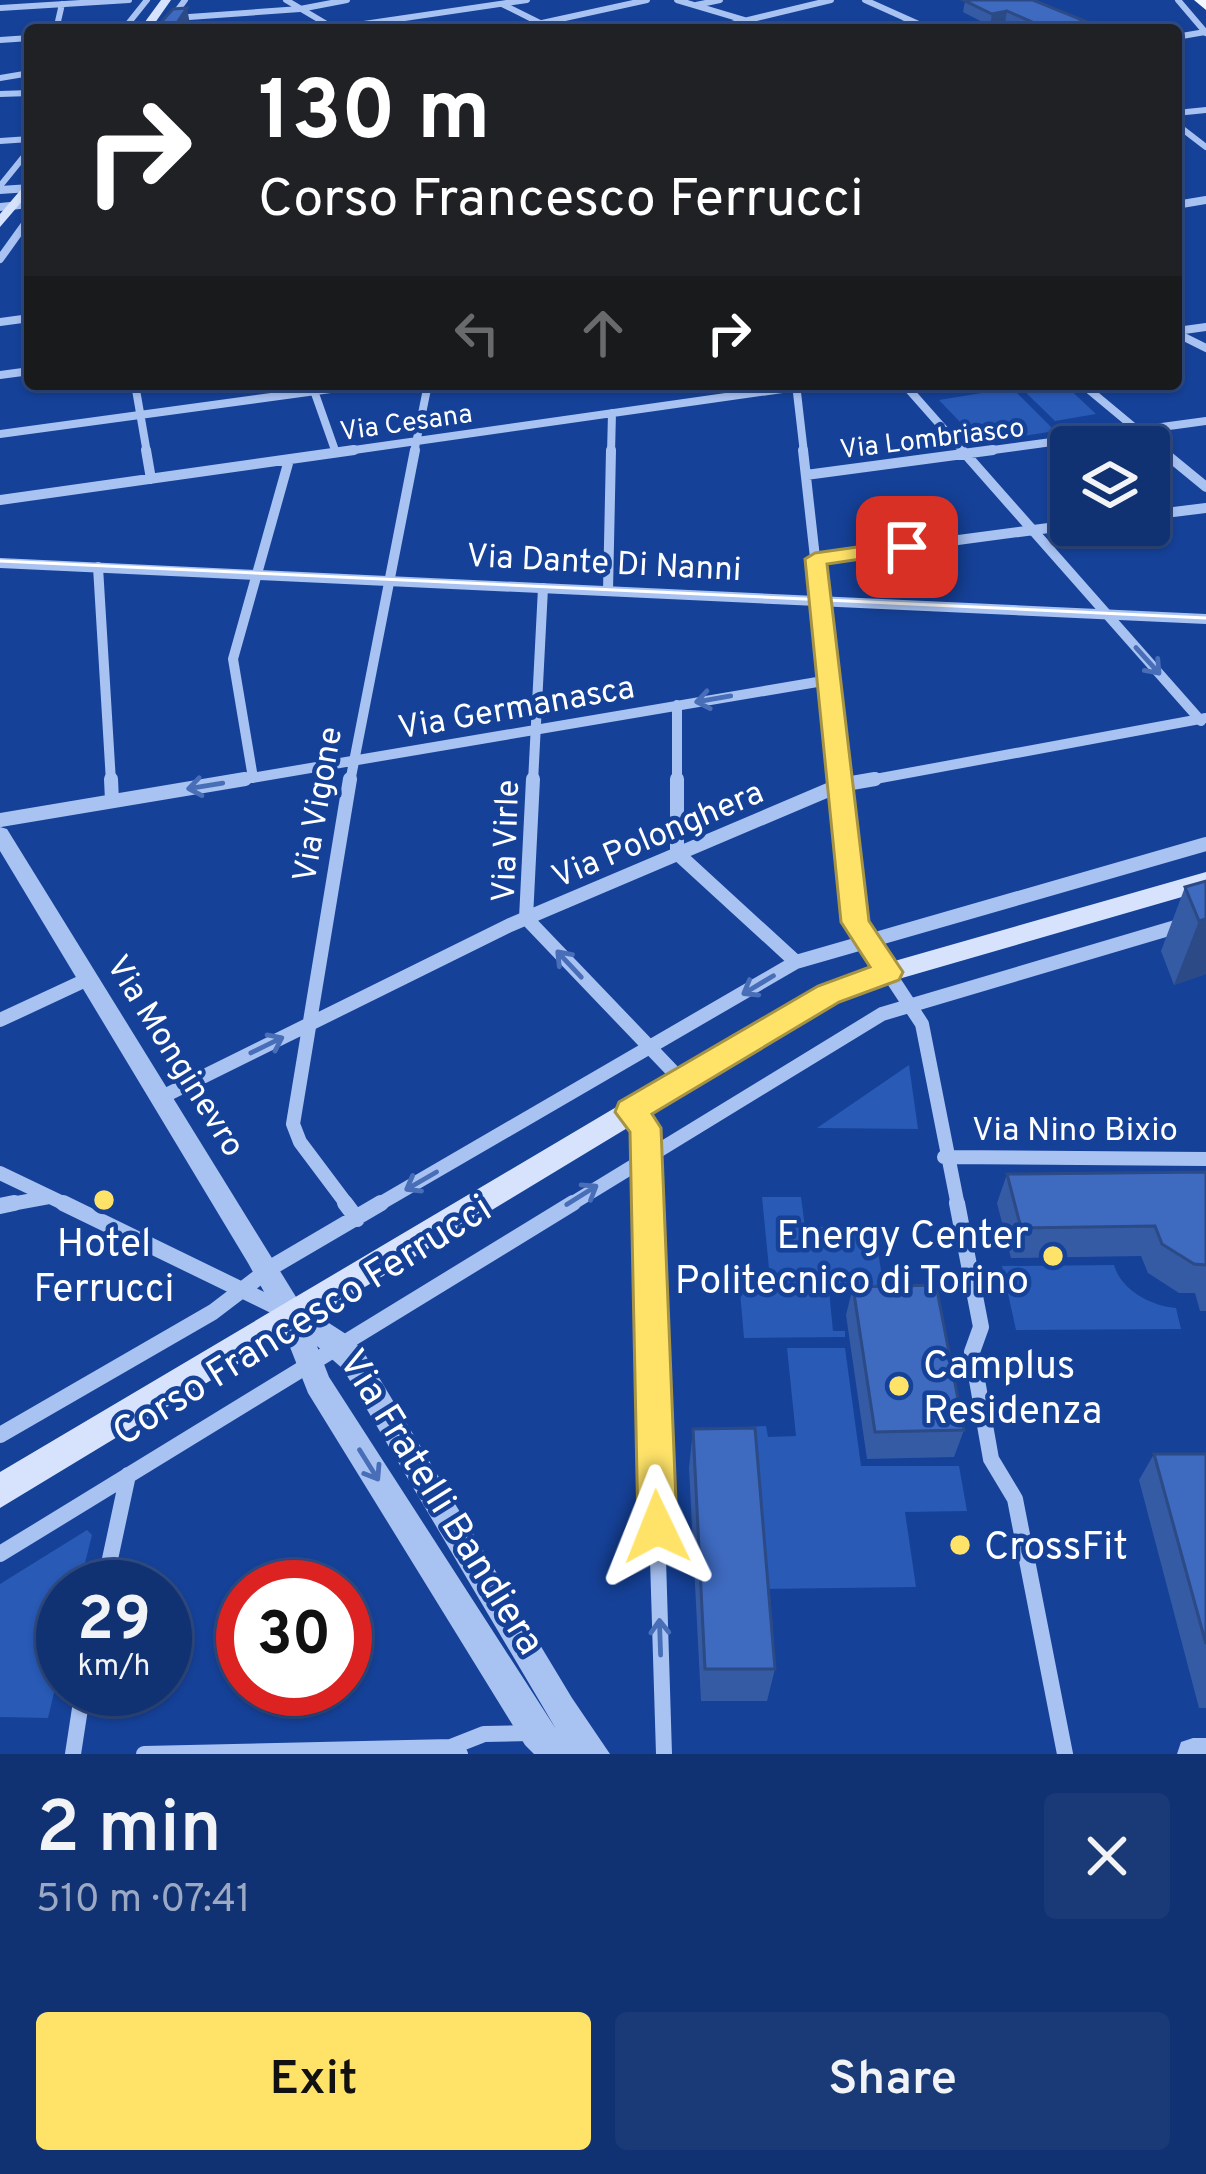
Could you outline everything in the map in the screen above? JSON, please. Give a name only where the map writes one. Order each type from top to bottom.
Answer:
[{"type":"main road","points":[[0,224],[6,207]]},
{"type":"main road","name":"Corso Francesco Ferrucci","points":[[0,1491],[828,994],[889,972],[1206,881]]},
{"type":"street","points":[[0,8],[129,0]]},
{"type":"street","points":[[128,24],[147,0]]},
{"type":"street","points":[[168,24],[185,0]]},
{"type":"street","points":[[286,0],[326,24]]},
{"type":"street","points":[[172,18],[300,9],[346,0]]},
{"type":"street","points":[[364,24],[527,0]]},
{"type":"street","points":[[537,24],[646,0]]},
{"type":"street","points":[[677,0],[757,24]]},
{"type":"street","points":[[694,5],[720,0]]},
{"type":"street","points":[[734,24],[831,0]]},
{"type":"street","points":[[866,0],[919,24]]},
{"type":"street","points":[[1178,0],[1206,32]]},
{"type":"street","points":[[497,2],[541,23]]},
{"type":"street","points":[[901,24],[913,21]]},
{"type":"street","points":[[1182,129],[1206,147]]},
{"type":"street","points":[[0,188],[24,157]]},
{"type":"street","points":[[0,259],[24,225]]},
{"type":"street","points":[[136,390],[151,479]]},
{"type":"street","points":[[0,434],[300,390]]},
{"type":"street","points":[[314,390],[336,454]]},
{"type":"street","name":"Via Vigone","points":[[357,1219],[300,1142],[293,1124],[353,761],[427,390]]},
{"type":"street","name":"Via Cesana","points":[[0,500],[769,390]]},
{"type":"street","points":[[796,390],[855,922],[912,1005],[924,1033],[944,1157],[981,1327],[972,1352],[991,1459],[1015,1498],[1065,1754]]},
{"type":"street","points":[[909,390],[1204,721]]},
{"type":"street","points":[[1089,390],[1133,426]]},
{"type":"street","points":[[608,590],[612,413]]},
{"type":"street","name":"Via Lombriasco","points":[[1170,428],[1206,421]]},
{"type":"street","name":"Via Lombriasco","points":[[806,475],[1050,444]]},
{"type":"street","points":[[1170,457],[1206,487]]},
{"type":"street","points":[[253,778],[233,659],[289,460]]},
{"type":"street","points":[[1170,512],[1206,508]]},
{"type":"street","points":[[815,559],[1050,528]]},
{"type":"street","name":"Via Dante Di Nanni","points":[[0,563],[1206,619]]},
{"type":"street","points":[[98,567],[112,801]]},
{"type":"street","name":"Via Virle","points":[[543,588],[526,918],[650,1049]]},
{"type":"street","name":"Via Germanasca","points":[[0,820],[829,680]]},
{"type":"street","points":[[677,705],[677,853],[796,962]]},
{"type":"street","name":"Via Polonghera","points":[[162,1097],[526,918],[840,785],[1204,721]]},
{"type":"street","name":"Via Monginevro","points":[[0,834],[291,1314]]},
{"type":"street","name":"Corso Francesco Ferrucci","points":[[0,1435],[213,1312],[266,1271],[796,962],[1206,844]]},
{"type":"street","name":"Corso Francesco Ferrucci","points":[[0,1554],[882,1014],[1206,918]]},
{"type":"street","points":[[0,1020],[88,979]]},
{"type":"street","points":[[650,1049],[682,1082]]},
{"type":"street","points":[[631,1112],[645,1128],[664,1754]]},
{"type":"street","name":"Via Nino Bixio","points":[[944,1157],[1206,1159]]},
{"type":"street","points":[[0,1173],[291,1314]]},
{"type":"street","points":[[0,1205],[51,1197]]},
{"type":"street","name":"Via Fratelli Bandiera","points":[[291,1314],[340,1345],[566,1744]]},
{"type":"street","name":"Via Fratelli Bandiera","points":[[291,1314],[308,1365],[566,1744]]},
{"type":"street","points":[[110,1560],[128,1475]]},
{"type":"street","points":[[73,1754],[79,1716]]},
{"type":"street","points":[[144,1754],[455,1751],[484,1734],[566,1744]]},
{"type":"street","points":[[1192,1754],[1206,1754]]},
{"type":"shaded area","points":[[1014,390],[1050,426],[1050,432],[980,443],[939,400]]},
{"type":"shaded area","points":[[1023,390],[1070,390],[1096,414],[1055,421]]},
{"type":"shaded area","points":[[909,1065],[918,1129],[817,1128]]},
{"type":"shaded area","points":[[762,1197],[801,1197],[805,1227],[883,1226],[885,1238],[876,1239],[884,1289],[829,1290],[833,1331],[845,1331],[845,1337],[744,1338],[740,1292],[771,1289]]},
{"type":"shaded area","points":[[1114,1265],[1138,1295],[1176,1308],[1181,1329],[1016,1330],[1002,1266]]},
{"type":"shaded area","points":[[787,1348],[845,1348],[861,1466],[959,1466],[967,1511],[905,1512],[916,1587],[759,1589],[746,1427],[766,1426],[768,1437],[796,1436]]},
{"type":"shaded area","points":[[87,1530],[92,1535],[86,1560],[39,1560]]},
{"type":"shaded area","points":[[36,1562],[36,1716],[48,1718],[0,1717],[0,1584]]},
{"type":"building","points":[[1033,0],[1085,21],[1037,24],[1007,11],[992,14],[965,1]]},
{"type":"building","points":[[187,8],[176,24],[159,24],[173,9]]},
{"type":"building","points":[[1206,881],[1206,919],[1199,921],[1185,887]]},
{"type":"building","points":[[1206,1172],[1206,1265],[1194,1264],[1162,1244],[1155,1226],[1021,1228],[1007,1174]]},
{"type":"building","name":"Camplus Residenza","points":[[936,1285],[964,1430],[875,1432],[853,1287]]},
{"type":"building","points":[[755,1428],[775,1669],[705,1669],[693,1429]]},
{"type":"building","points":[[1154,1454],[1206,1454],[1206,1644]]},
{"type":"tram line","points":[[0,561],[1206,618]]},
{"type":"place","name":"Hotel Ferrucci","points":[[104,1200]]},
{"type":"place","name":"Energy Center Politecnico di Torino","points":[[1053,1256]]},
{"type":"place","name":"Camplus Residenza","points":[[899,1386]]},
{"type":"place","name":"CrossFit","points":[[960,1545]]},
{"type":"route","points":[[657,1527],[645,1128],[631,1112],[828,994],[889,972],[855,922],[815,559],[907,547]]}]
